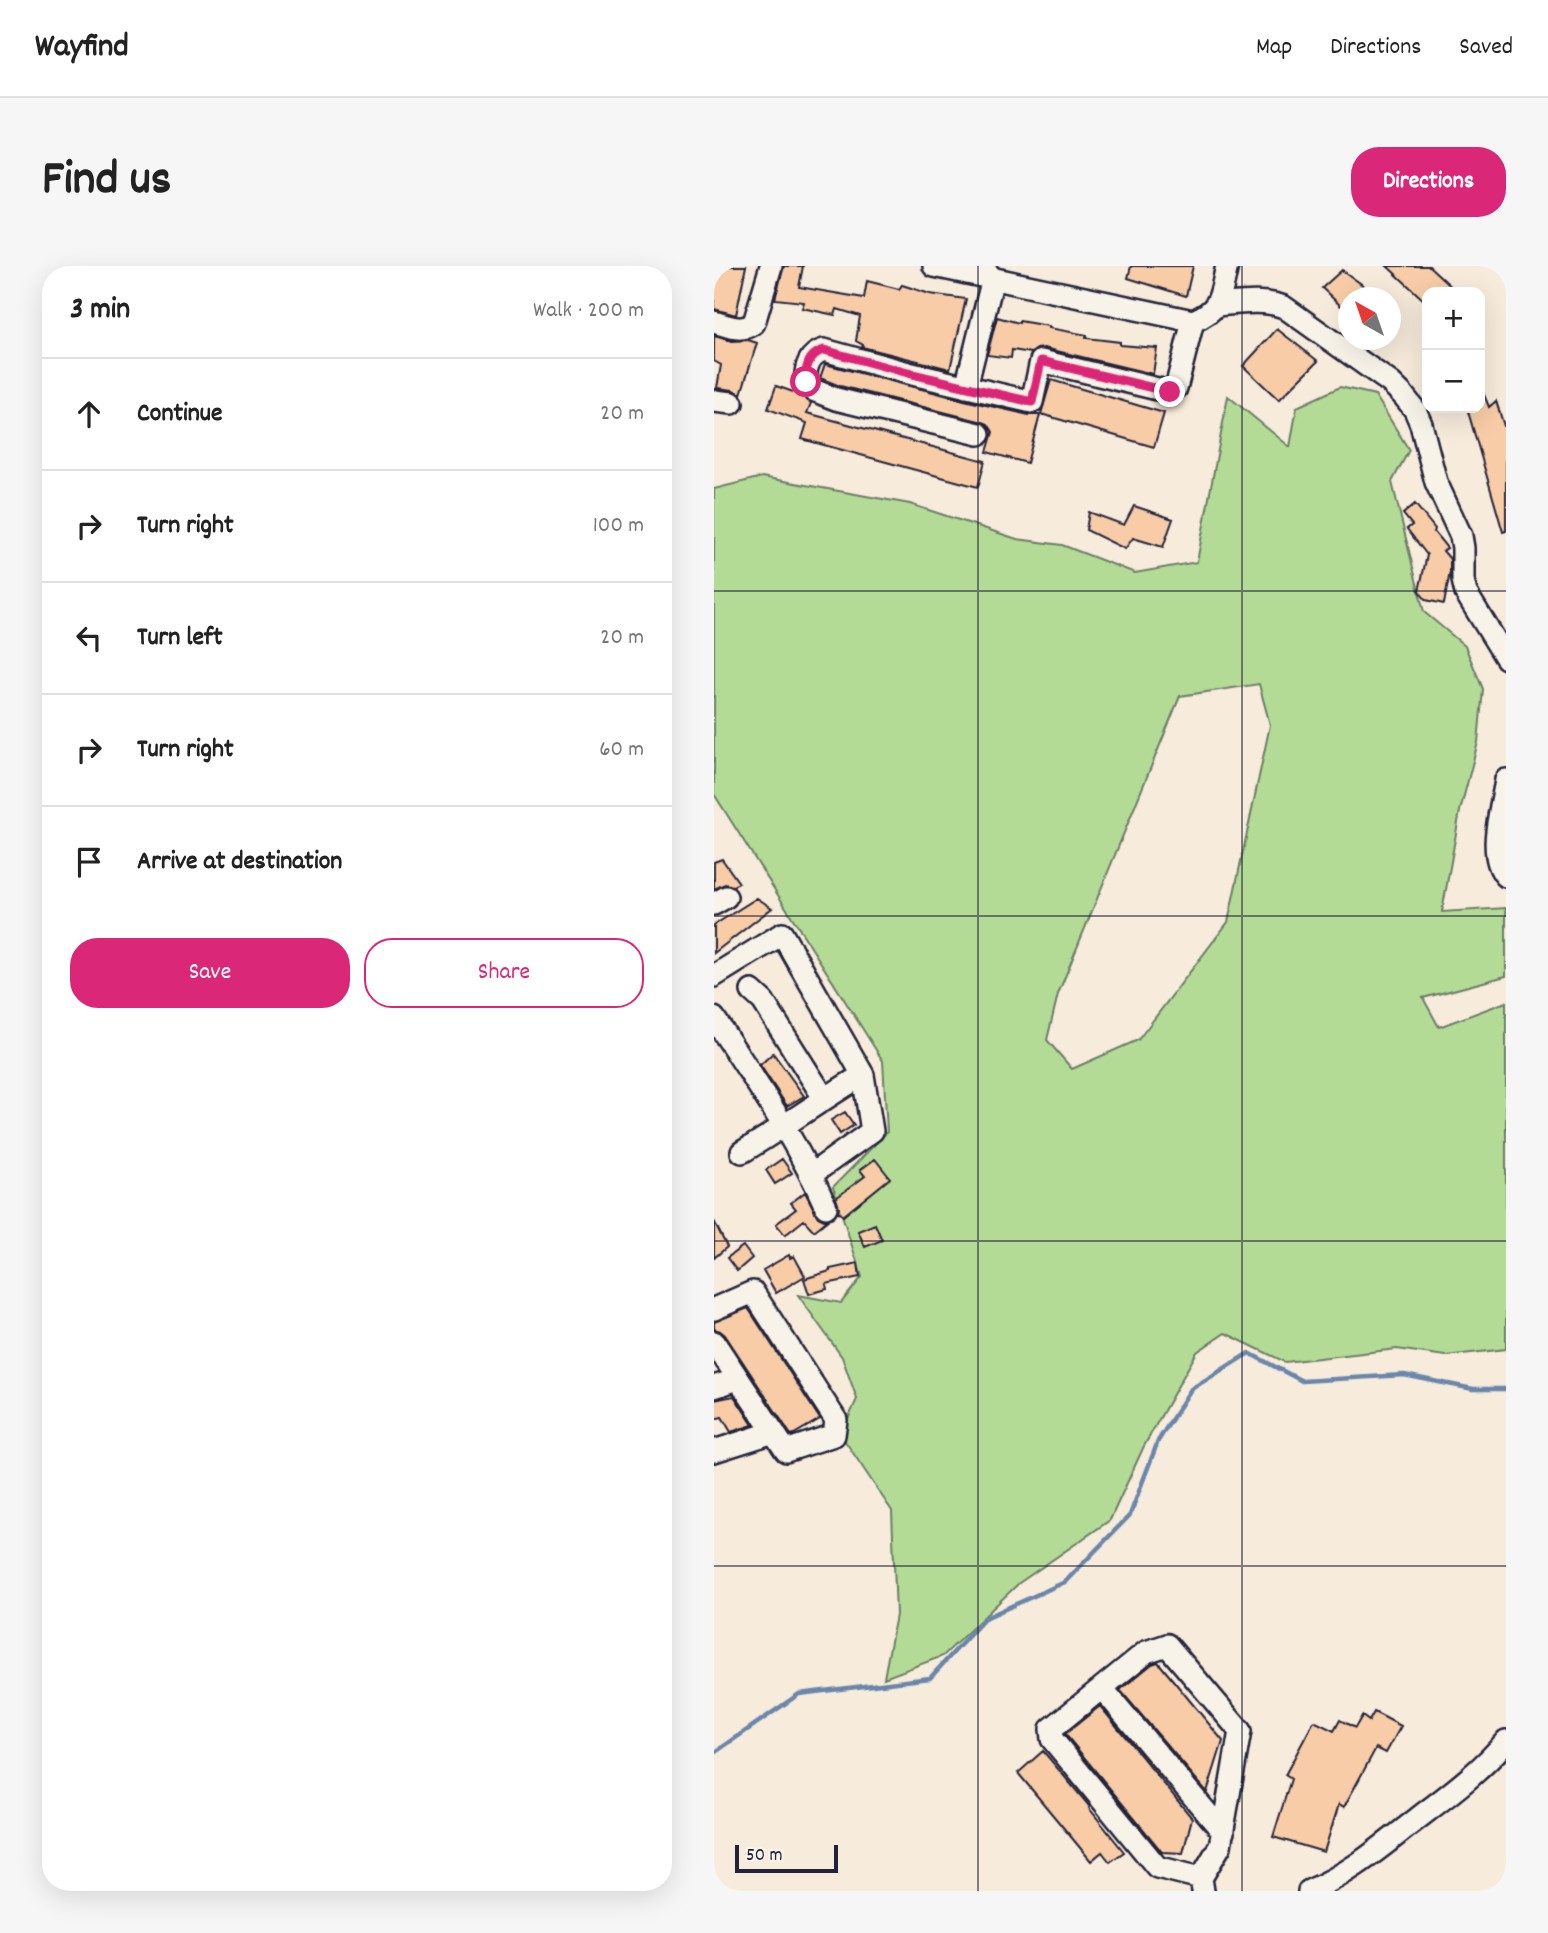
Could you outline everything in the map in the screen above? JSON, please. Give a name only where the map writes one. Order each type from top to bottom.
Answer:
[{"type":"street","points":[[714,322],[742,329],[754,323],[771,266]]},
{"type":"street","points":[[934,266],[987,272],[1206,314],[1259,302],[1284,307],[1391,383],[1415,410],[1436,482],[1461,536],[1466,593],[1506,658]]},
{"type":"street","points":[[979,434],[836,399],[813,390],[806,382],[805,373],[809,360],[814,352],[824,350],[1032,402],[1041,361],[1170,392],[1176,388],[1227,266]]},
{"type":"street","points":[[966,387],[987,272]]},
{"type":"street","points":[[1506,780],[1495,847],[1498,865],[1506,876]]},
{"type":"street","points":[[714,976],[782,934],[863,1075],[872,1131],[812,1174]]},
{"type":"street","points":[[752,991],[763,1001],[824,1098]]},
{"type":"street","points":[[714,1017],[812,1174],[826,1207]]},
{"type":"street","points":[[742,1152],[863,1075]]},
{"type":"street","points":[[714,1309],[753,1292],[836,1420],[834,1435],[786,1451],[714,1342]]},
{"type":"street","points":[[714,1387],[738,1379]]},
{"type":"street","points":[[714,1451],[774,1432]]},
{"type":"street","points":[[1167,1645],[1240,1731],[1220,1846],[1202,1884],[1157,1867],[1052,1739],[1051,1729],[1102,1688],[1146,1652],[1167,1645]]},
{"type":"street","points":[[1102,1688],[1223,1832]]},
{"type":"street","points":[[1309,1891],[1357,1866],[1465,1782],[1506,1741]]},
{"type":"green space","points":[[1340,387],[1375,395],[1409,450],[1392,482],[1424,612],[1465,646],[1483,689],[1478,742],[1460,811],[1442,912],[1506,908],[1506,976],[1423,998],[1439,1027],[1506,1002],[1506,1349],[1445,1356],[1397,1349],[1285,1362],[1225,1333],[1197,1352],[1144,1446],[1110,1520],[1019,1583],[943,1656],[884,1678],[896,1615],[892,1511],[841,1435],[857,1399],[842,1357],[798,1295],[841,1303],[862,1277],[833,1187],[887,1132],[883,1061],[714,794],[714,489],[762,477],[910,504],[1017,539],[1062,545],[1135,573],[1197,562],[1228,396],[1290,447],[1297,407]],"holes":[[[1259,684],[1270,725],[1228,922],[1138,1040],[1072,1069],[1047,1040],[1058,994],[1180,696]]]},
{"type":"building","points":[[714,266],[746,266],[736,315],[714,309]]},
{"type":"building","points":[[784,266],[803,266],[799,287],[864,298],[867,281],[899,289],[902,285],[930,294],[966,299],[950,369],[862,347],[863,345],[856,341],[860,316],[837,309],[835,315],[802,308],[804,302],[775,299]]},
{"type":"building","points":[[1131,266],[1193,266],[1186,296],[1128,278]]},
{"type":"building","points":[[1387,266],[1429,266],[1452,287],[1422,287],[1422,298]]},
{"type":"building","points":[[1342,270],[1364,286],[1338,287],[1338,303],[1322,288]]},
{"type":"building","points":[[997,317],[1019,323],[1049,326],[1087,335],[1086,338],[1120,342],[1120,345],[1157,348],[1153,374],[1044,348],[1031,353],[1012,350],[1011,358],[987,355]]},
{"type":"building","points":[[1277,329],[1318,361],[1279,400],[1243,366]]},
{"type":"building","points":[[714,336],[757,343],[741,394],[717,388],[721,365],[714,361]]},
{"type":"building","points":[[825,364],[964,400],[1029,415],[1040,415],[1027,463],[987,452],[993,432],[988,424],[840,386],[820,378]]},
{"type":"building","points":[[1051,380],[1164,413],[1154,447],[1041,414]]},
{"type":"building","points":[[776,386],[799,394],[811,403],[807,413],[985,461],[978,487],[802,439],[807,423],[768,409]]},
{"type":"building","points":[[1485,397],[1489,407],[1496,401],[1506,426],[1506,531],[1503,532],[1468,413],[1485,413]]},
{"type":"building","points":[[1415,504],[1447,548],[1443,551],[1450,559],[1450,572],[1444,604],[1426,600],[1419,591],[1427,555],[1407,529],[1412,525],[1403,514]]},
{"type":"building","points":[[1134,506],[1173,519],[1163,547],[1133,538],[1125,549],[1086,530],[1089,512],[1124,525]]},
{"type":"building","points":[[722,859],[739,883],[733,886],[725,884],[714,889],[714,862]]},
{"type":"building","points":[[757,898],[772,908],[714,953],[714,925]]},
{"type":"building","points":[[773,1053],[804,1096],[787,1106],[760,1065]]},
{"type":"building","points":[[845,1112],[854,1125],[840,1134],[831,1120]]},
{"type":"building","points":[[782,1159],[792,1173],[775,1184],[766,1170]]},
{"type":"building","points":[[875,1159],[890,1178],[843,1216],[839,1211],[838,1213],[836,1198],[865,1176],[860,1170]]},
{"type":"building","points":[[805,1192],[818,1217],[829,1219],[814,1231],[804,1220],[785,1235],[776,1224],[796,1209],[791,1203]]},
{"type":"building","points":[[714,1221],[727,1247],[714,1258]]},
{"type":"building","points":[[875,1224],[882,1240],[865,1247],[858,1231]]},
{"type":"building","points":[[743,1246],[752,1258],[737,1271],[727,1258]]},
{"type":"building","points":[[789,1255],[790,1258],[794,1256],[805,1276],[776,1293],[763,1270]]},
{"type":"building","points":[[858,1263],[860,1277],[826,1284],[827,1289],[809,1294],[804,1279],[830,1269]]},
{"type":"building","points":[[748,1308],[820,1419],[794,1434],[791,1435],[725,1335],[714,1329],[714,1322]]},
{"type":"building","points":[[734,1396],[753,1425],[731,1432],[722,1417],[714,1419],[714,1400]]},
{"type":"building","points":[[1158,1662],[1223,1741],[1207,1792],[1120,1690]]},
{"type":"building","points":[[1100,1706],[1192,1818],[1183,1853],[1162,1852],[1065,1734]]},
{"type":"building","points":[[1374,1712],[1401,1726],[1386,1753],[1376,1748],[1344,1807],[1339,1804],[1324,1852],[1273,1837],[1291,1779],[1285,1775],[1314,1721],[1334,1731],[1340,1720],[1355,1728],[1362,1716],[1369,1721]]},
{"type":"building","points":[[1043,1751],[1124,1852],[1110,1862],[1102,1852],[1091,1861],[1018,1773]]},
{"type":"waterway","points":[[714,1753],[799,1694],[930,1678],[985,1618],[1065,1582],[1130,1515],[1158,1441],[1191,1389],[1249,1353],[1302,1381],[1404,1375],[1473,1389],[1506,1389]]},
{"type":"route","points":[[806,382],[805,373],[809,360],[814,352],[824,350],[1032,402],[1041,361],[1170,392]]}]
